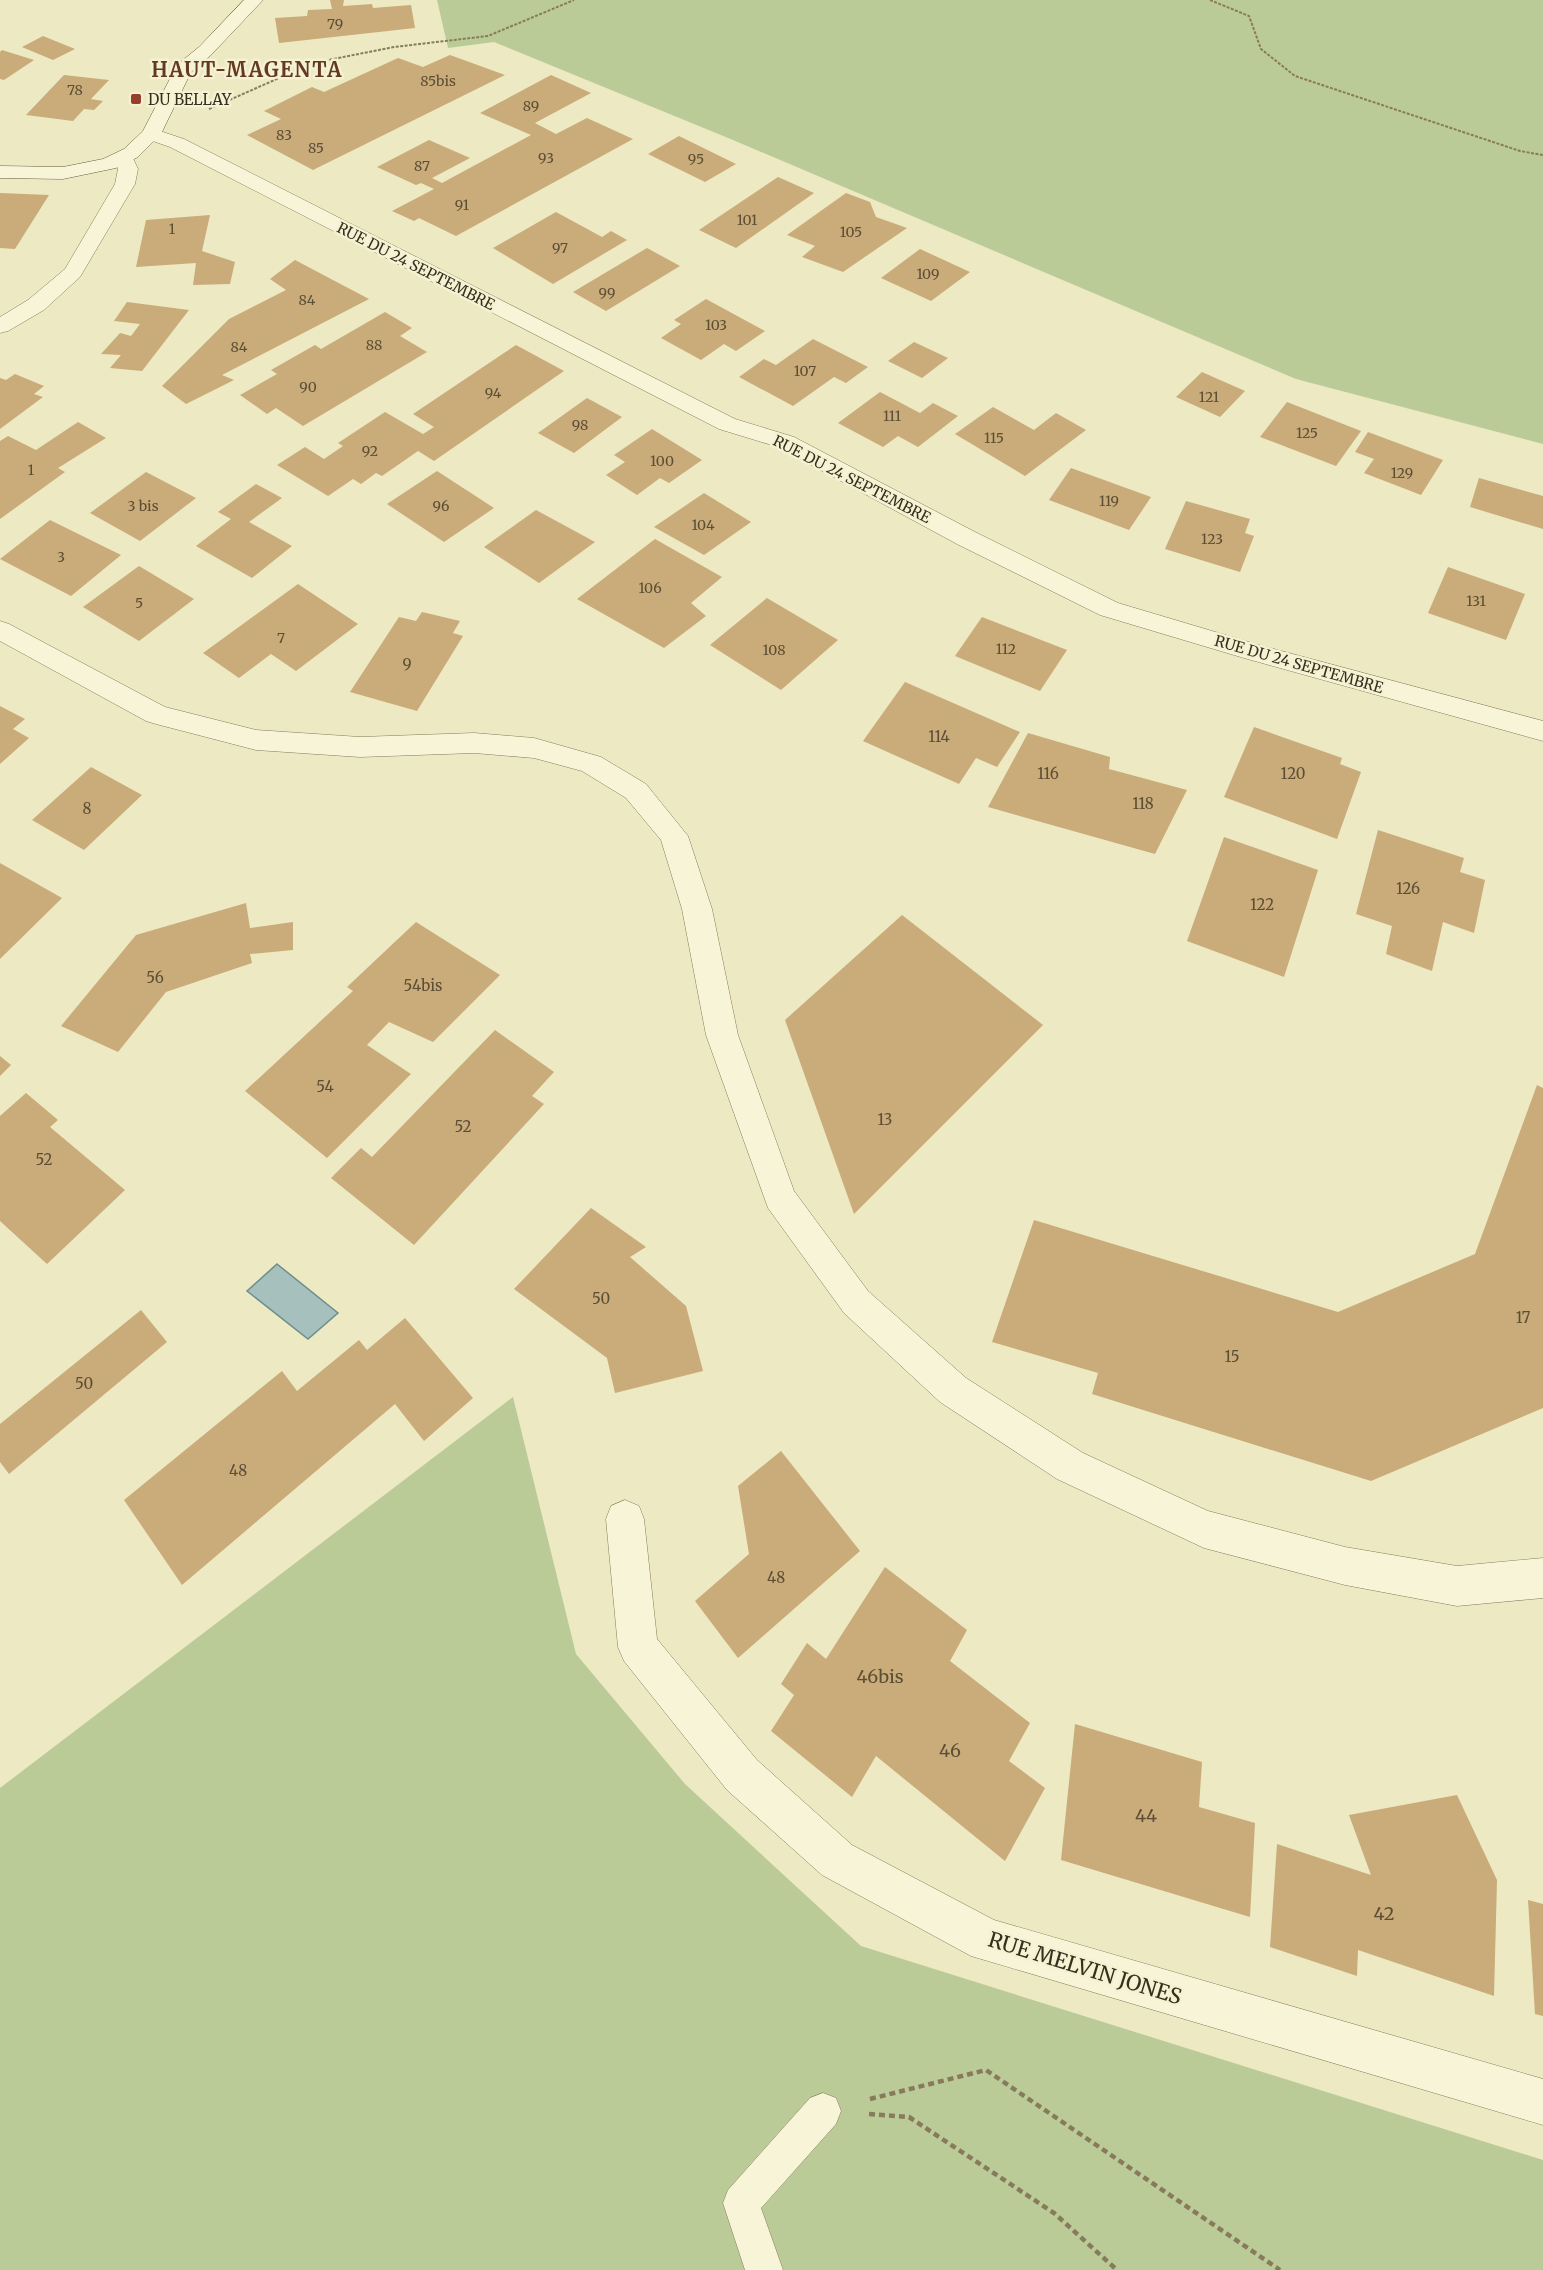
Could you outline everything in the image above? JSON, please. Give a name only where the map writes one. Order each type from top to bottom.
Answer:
[{"type":"street","points":[[0,172],[63,173],[109,164],[123,158],[151,134],[183,69],[205,51],[254,0]]},
{"type":"street","name":"RUE DU 24 SEPTEMBRE","points":[[151,134],[177,143],[727,424],[786,442],[966,538],[1109,609],[1247,651],[1543,731]]},
{"type":"street","points":[[0,326],[36,305],[73,273],[125,184],[128,170],[123,158]]},
{"type":"street","points":[[0,630],[156,714],[256,740],[360,747],[474,743],[534,747],[591,764],[636,791],[674,836],[697,909],[722,1035],[780,1198],[856,1302],[953,1390],[1070,1466],[1204,1529],[1345,1566],[1456,1586],[1543,1578]]},
{"type":"street","name":"RUE MELVIN JONES","points":[[625,1519],[638,1647],[742,1775],[837,1860],[987,1940],[1543,2102]]},
{"type":"lane","points":[[764,2270],[741,2203],[823,2111]]},
{"type":"path","points":[[151,134],[313,63],[394,47],[488,36],[574,0]]},
{"type":"path","points":[[1210,0],[1249,16],[1262,49],[1295,76],[1520,151],[1543,155]]},
{"type":"path","points":[[823,2111],[986,2070],[1280,2270]]},
{"type":"path","points":[[823,2111],[909,2117],[1054,2213],[1117,2270]]},
{"type":"green space","points":[[437,0],[1543,0],[1543,444],[1296,379],[733,140],[494,42],[448,48]]},
{"type":"green space","points":[[513,1397],[576,1654],[685,1784],[861,1946],[1543,2160],[1543,2270],[0,2270],[0,1788]]},
{"type":"water","points":[[277,1264],[338,1313],[308,1339],[247,1291]]},
{"type":"building","points":[[330,0],[344,0],[343,6],[372,4],[373,8],[411,5],[415,28],[279,43],[275,18],[307,16],[308,10],[332,9]]},
{"type":"building","points":[[43,36],[75,49],[53,60],[22,47]]},
{"type":"building","points":[[2,50],[34,60],[4,80],[0,79],[0,52]]},
{"type":"building","points":[[450,55],[505,75],[313,170],[247,135],[281,119],[264,111],[312,87],[324,92],[398,58],[423,67]]},
{"type":"building","points":[[64,75],[109,80],[91,99],[103,101],[94,110],[84,109],[73,121],[26,115]]},
{"type":"building","points":[[551,75],[591,93],[535,123],[556,134],[587,118],[633,139],[456,236],[419,218],[414,221],[392,211],[434,189],[421,183],[416,185],[377,167],[429,140],[470,158],[432,178],[442,183],[531,135],[480,113]]},
{"type":"building","points":[[679,136],[736,164],[705,182],[648,154]]},
{"type":"building","points":[[778,177],[814,193],[736,248],[699,230]]},
{"type":"building","points":[[0,193],[49,195],[15,249],[0,248]]},
{"type":"building","points":[[846,193],[870,202],[876,217],[907,228],[843,272],[802,257],[815,246],[787,235]]},
{"type":"building","points":[[556,212],[602,237],[611,231],[627,240],[553,284],[493,248]]},
{"type":"building","points":[[210,215],[202,251],[235,262],[230,284],[193,285],[196,263],[136,267],[146,220]]},
{"type":"building","points":[[647,248],[680,266],[606,311],[573,292]]},
{"type":"building","points":[[920,249],[970,272],[931,301],[881,278]]},
{"type":"building","points":[[295,260],[369,299],[222,375],[234,380],[186,404],[162,386],[229,319],[286,290],[270,279]]},
{"type":"building","points":[[706,299],[765,331],[736,351],[724,344],[701,360],[661,338],[681,324],[674,320]]},
{"type":"building","points":[[127,302],[189,310],[142,371],[110,368],[121,355],[101,354],[120,333],[131,336],[140,324],[114,321]]},
{"type":"building","points":[[385,312],[412,328],[400,336],[427,352],[303,426],[276,408],[267,414],[240,395],[277,374],[271,370],[315,345],[321,349]]},
{"type":"building","points":[[813,339],[868,367],[846,383],[834,377],[793,406],[739,377],[764,359],[776,365]]},
{"type":"building","points":[[914,342],[948,358],[922,378],[888,361]]},
{"type":"building","points":[[516,345],[564,371],[434,461],[418,451],[382,476],[376,473],[361,484],[353,479],[328,496],[277,465],[305,447],[324,459],[343,446],[338,443],[385,412],[423,434],[434,427],[413,414]]},
{"type":"building","points":[[1202,372],[1245,391],[1220,417],[1176,397]]},
{"type":"building","points":[[15,374],[44,386],[34,394],[43,397],[0,429],[0,378],[6,380]]},
{"type":"building","points":[[880,392],[920,413],[933,403],[958,416],[918,447],[898,436],[883,447],[838,423]]},
{"type":"building","points":[[587,398],[622,417],[574,453],[538,433]]},
{"type":"building","points":[[1287,402],[1361,431],[1336,466],[1260,437]]},
{"type":"building","points":[[993,407],[1034,430],[1056,413],[1086,430],[1025,476],[955,434]]},
{"type":"building","points":[[78,422],[106,438],[58,468],[65,472],[0,519],[0,441],[8,436],[36,450]]},
{"type":"building","points":[[652,429],[702,460],[669,483],[660,478],[637,495],[606,475],[625,462],[614,455]]},
{"type":"building","points":[[1368,432],[1443,460],[1421,495],[1364,473],[1374,459],[1355,452]]},
{"type":"building","points":[[1071,468],[1151,497],[1129,530],[1049,500]]},
{"type":"building","points":[[437,471],[494,508],[444,542],[387,504]]},
{"type":"building","points":[[146,472],[196,498],[140,541],[90,513]]},
{"type":"building","points":[[1479,478],[1543,496],[1543,529],[1470,507]]},
{"type":"building","points":[[256,484],[282,498],[249,522],[292,546],[252,578],[196,546],[231,519],[218,512]]},
{"type":"building","points":[[704,493],[751,522],[704,555],[654,527]]},
{"type":"building","points":[[1186,501],[1250,519],[1245,533],[1254,536],[1240,572],[1165,549]]},
{"type":"building","points":[[536,510],[595,542],[539,583],[484,547]]},
{"type":"building","points":[[50,520],[121,555],[71,596],[0,559]]},
{"type":"building","points":[[655,539],[722,577],[691,603],[706,616],[664,648],[577,599]]},
{"type":"building","points":[[139,566],[194,599],[139,641],[83,607]]},
{"type":"building","points":[[1448,567],[1525,594],[1506,640],[1428,613]]},
{"type":"building","points":[[298,584],[358,624],[296,671],[271,654],[239,678],[203,653]]},
{"type":"building","points":[[767,598],[838,640],[781,690],[710,645]]},
{"type":"building","points":[[422,612],[460,621],[453,633],[463,636],[417,711],[350,692],[399,617],[416,621]]},
{"type":"building","points":[[982,617],[1067,650],[1040,691],[955,656]]},
{"type":"building","points":[[905,682],[1020,732],[997,767],[976,758],[959,784],[863,741]]},
{"type":"building","points":[[0,706],[25,719],[13,729],[29,738],[0,764]]},
{"type":"building","points":[[1254,727],[1342,758],[1340,764],[1361,772],[1337,839],[1224,797]]},
{"type":"building","points":[[1028,733],[1110,757],[1109,769],[1187,790],[1155,854],[988,807]]},
{"type":"building","points":[[91,767],[142,795],[84,850],[32,820]]},
{"type":"building","points":[[1378,830],[1464,858],[1460,872],[1485,880],[1474,933],[1443,922],[1432,971],[1386,954],[1392,926],[1356,914]]},
{"type":"building","points":[[1224,837],[1318,870],[1284,977],[1187,941]]},
{"type":"building","points":[[0,863],[62,898],[0,959]]},
{"type":"building","points":[[246,903],[250,928],[293,922],[293,950],[250,954],[252,963],[166,992],[118,1052],[61,1026],[136,935]]},
{"type":"building","points":[[902,915],[1043,1025],[854,1214],[785,1020]]},
{"type":"building","points":[[416,922],[500,975],[433,1042],[389,1022],[367,1045],[411,1074],[327,1158],[245,1091],[353,991],[347,987]]},
{"type":"building","points":[[495,1030],[554,1072],[532,1096],[544,1104],[414,1245],[331,1178],[361,1148],[372,1157]]},
{"type":"building","points":[[0,1056],[11,1065],[0,1076]]},
{"type":"building","points":[[1537,1085],[1543,1088],[1543,1408],[1371,1481],[1092,1394],[1098,1373],[992,1342],[1034,1220],[1338,1312],[1475,1254]]},
{"type":"building","points":[[26,1093],[58,1120],[50,1127],[125,1190],[47,1264],[0,1221],[0,1116]]},
{"type":"building","points":[[591,1208],[646,1247],[630,1257],[686,1306],[703,1371],[615,1393],[607,1358],[514,1289]]},
{"type":"building","points":[[141,1310],[167,1342],[9,1474],[0,1462],[0,1424]]},
{"type":"building","points":[[405,1318],[473,1398],[424,1441],[395,1404],[182,1585],[124,1500],[282,1371],[297,1391],[359,1340],[367,1350]]},
{"type":"building","points":[[781,1451],[860,1551],[738,1658],[695,1601],[749,1554],[738,1486]]},
{"type":"building","points":[[885,1567],[967,1630],[950,1661],[1030,1723],[1009,1761],[1045,1788],[1005,1861],[876,1756],[852,1797],[771,1731],[794,1695],[781,1684],[807,1643],[826,1659]]},
{"type":"building","points":[[1075,1724],[1202,1762],[1199,1807],[1255,1823],[1250,1917],[1061,1860]]},
{"type":"building","points":[[1457,1795],[1497,1880],[1494,1996],[1358,1950],[1357,1976],[1270,1947],[1277,1844],[1371,1875],[1349,1815]]},
{"type":"building","points":[[1528,1900],[1543,1904],[1543,2016],[1535,2014]]},
{"type":"place","name":"DU BELLAY","points":[[136,99]]},
{"type":"district","name":"HAUT-MAGENTA","points":[[247,69]]}]
